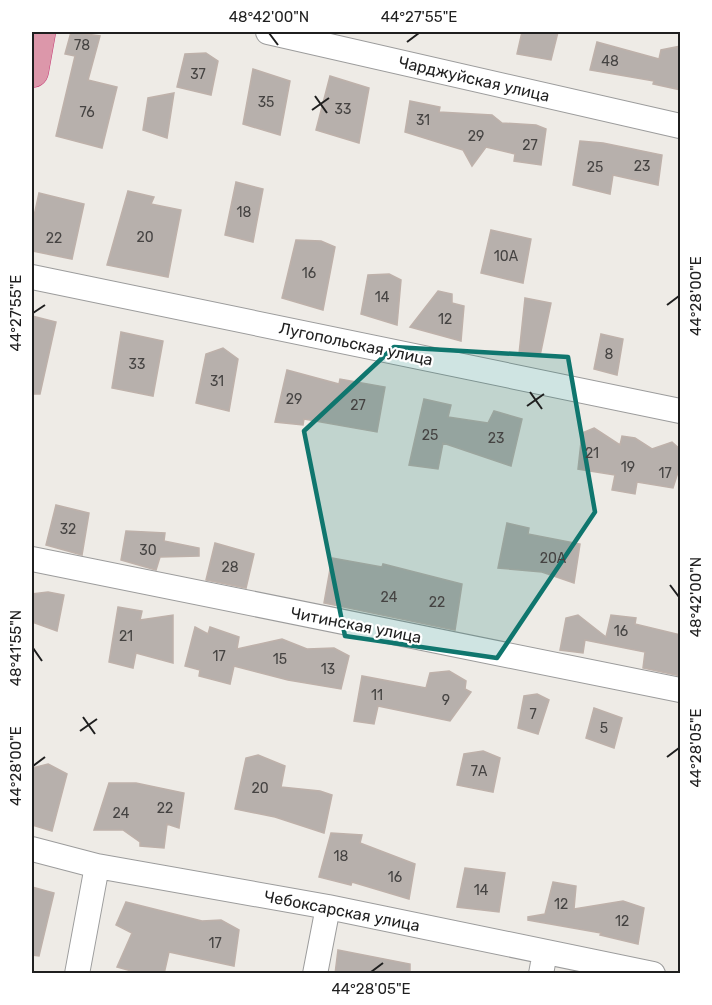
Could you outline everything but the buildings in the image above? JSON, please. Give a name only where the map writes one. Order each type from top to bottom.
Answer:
[{"type":"highway","points":[[32,71],[39,32]]},
{"type":"street","name":"Чарджуйская улица","points":[[268,32],[681,126]]},
{"type":"street","name":"Лугопольская улица","points":[[32,276],[681,411]]},
{"type":"street","name":"Читинская улица","points":[[32,559],[681,690]]},
{"type":"street","name":"Чебоксарская улица","points":[[32,849],[97,866],[328,907],[543,963],[653,974]]},
{"type":"street","points":[[78,974],[97,866]]},
{"type":"street","points":[[315,974],[328,907]]},
{"type":"highlighted area","points":[[394,347],[568,357],[595,512],[497,658],[345,636],[304,431]]}]
